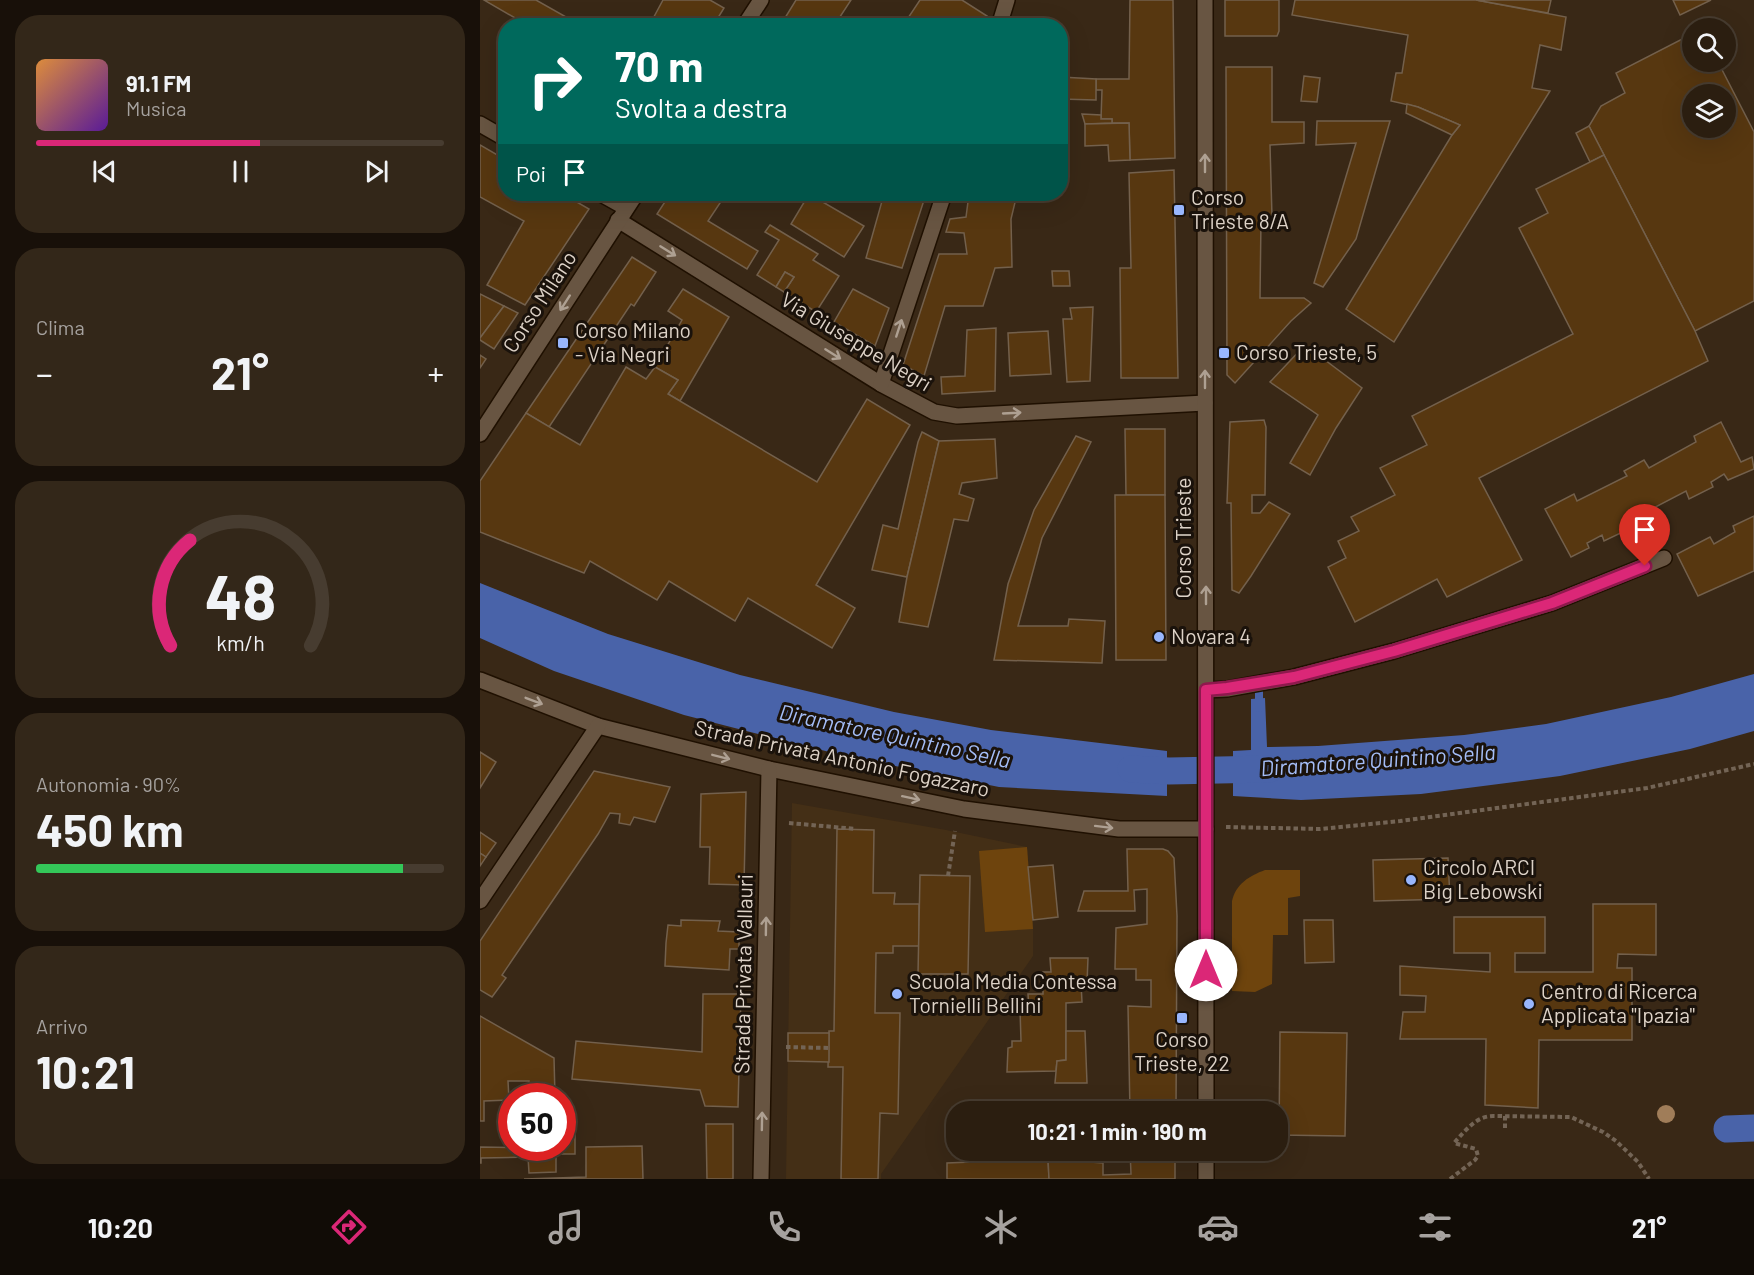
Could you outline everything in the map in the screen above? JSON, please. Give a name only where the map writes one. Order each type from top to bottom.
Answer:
[{"type":"street","points":[[749,18],[760,0]]},
{"type":"street","points":[[1001,18],[1007,0]]},
{"type":"street","name":"Corso Trieste","points":[[1205,0],[1206,1101]]},
{"type":"street","points":[[480,124],[498,134]]},
{"type":"street","name":"Via Giuseppe Negri","points":[[608,201],[622,214],[881,384],[934,412],[957,416],[1205,403]]},
{"type":"street","name":"Corso Milano","points":[[480,434],[631,201]]},
{"type":"street","points":[[881,384],[942,201]]},
{"type":"street","points":[[1206,690],[1249,685],[1324,670],[1394,651],[1552,603],[1664,558]]},
{"type":"street","name":"Strada Privata Antonio Fogazzaro","points":[[480,680],[598,726],[769,769],[964,809],[1119,830],[1206,830]]},
{"type":"street","points":[[480,901],[598,726]]},
{"type":"street","name":"Strada Privata Vallauri","points":[[761,1179],[769,769]]},
{"type":"street","points":[[1206,1161],[1206,1179]]},
{"type":"path","points":[[1226,827],[1320,829],[1412,820],[1647,788],[1754,764]]},
{"type":"path","points":[[789,823],[856,830]]},
{"type":"path","points":[[948,876],[955,831]]},
{"type":"path","points":[[786,1047],[829,1048]]},
{"type":"path","points":[[1450,1179],[1478,1156],[1476,1149],[1454,1143],[1470,1126],[1485,1116],[1571,1117],[1596,1128],[1616,1141],[1638,1162],[1649,1179]]},
{"type":"path","points":[[1505,1116],[1505,1128]]},
{"type":"shaded area","name":"Scuola Media Contessa Tornielli Bellini","points":[[792,803],[946,830],[1027,847],[1033,920],[1033,956],[881,1174],[881,1179],[786,1179]]},
{"type":"shaded area","points":[[1027,847],[1033,929],[985,932],[979,851]]},
{"type":"shaded area","points":[[1265,870],[1300,870],[1300,896],[1288,898],[1288,935],[1273,935],[1272,984],[1255,992],[1232,991],[1232,901],[1244,881]]},
{"type":"water","points":[[480,583],[608,634],[740,675],[894,712],[991,730],[1167,751],[1167,796],[999,787],[841,755],[684,715],[554,671],[480,638]]},
{"type":"water","points":[[1754,674],[1754,731],[1690,749],[1560,776],[1421,794],[1301,800],[1233,796],[1233,751],[1251,750],[1251,699],[1265,698],[1267,747],[1318,746],[1464,735],[1546,724],[1671,697]]},
{"type":"building","points":[[484,0],[536,0],[568,18],[515,18]]},
{"type":"building","points":[[663,0],[710,0],[724,8],[718,18],[653,18]]},
{"type":"building","points":[[796,0],[851,0],[839,18],[785,18]]},
{"type":"building","points":[[920,0],[962,0],[987,16],[986,18],[908,18]]},
{"type":"building","points":[[1130,0],[1173,0],[1175,158],[1130,160],[1129,123],[1112,123],[1112,119],[1101,119],[1102,90],[1096,90],[1096,79],[1129,79]]},
{"type":"building","points":[[1225,0],[1279,0],[1277,36],[1225,36]]},
{"type":"building","points":[[1295,0],[1476,0],[1566,17],[1561,50],[1540,45],[1532,88],[1550,91],[1394,342],[1346,309],[1460,125],[1418,107],[1391,101],[1396,73],[1402,73],[1408,35],[1292,15]]},
{"type":"building","points":[[1476,0],[1551,0],[1548,13]]},
{"type":"building","points":[[1673,0],[1711,0],[1680,15]]},
{"type":"building","points":[[1682,39],[1682,72],[1723,72],[1729,84],[1682,84],[1682,138],[1736,138],[1736,97],[1754,132],[1754,301],[1695,331],[1589,126],[1601,106],[1625,93],[1616,73]]},
{"type":"building","points":[[1226,67],[1272,67],[1272,122],[1304,122],[1304,143],[1270,145],[1272,217],[1261,219],[1260,298],[1304,298],[1311,303],[1291,321],[1235,383],[1227,375]]},
{"type":"building","points":[[1304,76],[1320,78],[1317,102],[1301,101]]},
{"type":"building","points":[[1068,77],[1096,79],[1096,100],[1068,99]]},
{"type":"building","points":[[1407,104],[1460,125],[1452,135],[1406,113]]},
{"type":"building","points":[[1082,114],[1101,115],[1101,119],[1112,119],[1112,123],[1085,124]]},
{"type":"building","points":[[1317,121],[1390,121],[1356,239],[1323,287],[1314,283],[1356,143],[1316,145]]},
{"type":"building","points":[[1129,123],[1130,160],[1109,161],[1108,145],[1085,146],[1085,124]]},
{"type":"building","points":[[1589,126],[1604,155],[1590,162],[1576,133]]},
{"type":"building","points":[[480,145],[498,155],[498,201],[575,201],[589,209],[525,305],[487,285],[524,221],[480,197]]},
{"type":"building","points":[[1604,155],[1695,331],[1708,361],[1479,478],[1522,560],[1447,597],[1437,579],[1355,622],[1328,567],[1346,558],[1338,541],[1359,531],[1351,517],[1395,495],[1380,468],[1427,445],[1412,416],[1573,334],[1519,228],[1548,213],[1536,189]]},
{"type":"building","points":[[1174,170],[1178,378],[1121,378],[1120,268],[1131,268],[1129,173]]},
{"type":"building","points":[[665,201],[721,201],[708,221],[758,251],[747,269],[657,214]]},
{"type":"building","points":[[805,201],[821,201],[864,226],[844,257],[791,224]]},
{"type":"building","points":[[882,201],[924,201],[902,268],[866,258]]},
{"type":"building","points":[[968,201],[1015,201],[1011,219],[1012,267],[995,268],[983,306],[945,306],[924,376],[903,365],[939,254],[967,254],[964,233],[946,232],[950,219],[966,217]]},
{"type":"building","points":[[770,225],[818,254],[813,260],[839,276],[816,312],[784,292],[794,277],[785,272],[776,287],[757,275],[779,240],[765,232]]},
{"type":"building","points":[[632,257],[656,272],[634,306],[631,304],[549,427],[526,413]]},
{"type":"building","points":[[1052,271],[1069,271],[1070,286],[1053,286]]},
{"type":"building","points":[[785,272],[794,277],[784,292],[776,287]]},
{"type":"building","points":[[683,289],[729,317],[680,401],[668,394],[678,380],[655,367],[682,320],[668,311]]},
{"type":"building","points":[[853,289],[889,308],[875,346],[834,322]]},
{"type":"building","points":[[480,294],[504,306],[480,338]]},
{"type":"building","points":[[504,306],[518,313],[494,349],[480,338]]},
{"type":"building","points":[[1093,307],[1090,381],[1067,382],[1063,319],[1072,319],[1070,308]]},
{"type":"building","points":[[996,328],[995,391],[942,394],[941,377],[965,376],[967,330]]},
{"type":"building","points":[[1048,331],[1051,374],[1010,376],[1008,333]]},
{"type":"building","points":[[1305,345],[1362,388],[1310,475],[1290,463],[1318,415],[1270,382]]},
{"type":"building","points":[[480,355],[486,359],[480,368]]},
{"type":"building","points":[[626,367],[646,379],[655,367],[678,380],[668,394],[817,482],[867,399],[910,425],[816,585],[855,608],[832,648],[748,598],[735,621],[669,581],[657,600],[590,561],[584,573],[480,532],[480,481],[526,413],[580,445]]},
{"type":"building","points":[[1264,420],[1266,427],[1265,495],[1252,495],[1252,513],[1260,513],[1269,502],[1290,514],[1239,593],[1232,590],[1231,503],[1227,503],[1230,422]]},
{"type":"building","points":[[1721,422],[1741,462],[1752,457],[1754,469],[1728,480],[1724,474],[1711,482],[1713,487],[1689,499],[1686,491],[1623,524],[1627,530],[1604,541],[1602,535],[1587,543],[1589,548],[1571,557],[1545,509],[1574,494],[1577,501],[1627,476],[1624,471],[1644,460],[1649,468],[1696,442],[1694,436]]},
{"type":"building","points":[[1125,429],[1165,429],[1165,495],[1126,495]]},
{"type":"building","points":[[922,432],[939,441],[907,577],[872,570],[883,525],[898,529]]},
{"type":"building","points":[[1076,436],[1091,442],[1042,538],[1018,626],[1068,626],[1069,619],[1105,621],[1102,663],[994,660],[1008,584],[1034,510]]},
{"type":"building","points":[[995,439],[997,478],[962,483],[959,494],[974,499],[968,521],[954,519],[928,627],[899,622],[907,577],[939,441]]},
{"type":"building","points":[[1115,495],[1165,495],[1166,660],[1116,660]]},
{"type":"building","points":[[1754,516],[1754,571],[1698,596],[1677,554],[1710,537],[1714,544],[1735,532],[1733,526]]},
{"type":"building","points":[[480,752],[496,762],[480,788]]},
{"type":"building","points":[[594,771],[670,787],[655,822],[634,817],[630,825],[619,823],[620,814],[610,813],[502,975],[506,978],[492,997],[480,990],[480,941]]},
{"type":"building","points":[[746,792],[744,885],[709,884],[710,847],[700,847],[701,794]]},
{"type":"building","name":"Scuola Media Contessa Tornielli Bellini","points":[[837,829],[874,830],[873,893],[895,893],[894,904],[919,904],[919,946],[893,946],[893,953],[876,953],[875,1013],[900,1013],[898,1114],[880,1113],[878,1179],[841,1179],[843,1067],[828,1067],[829,1031],[834,1031]]},
{"type":"building","points":[[480,832],[496,843],[486,857],[480,853]]},
{"type":"building","points":[[1127,849],[1163,849],[1174,858],[1177,916],[1176,1101],[1130,1101],[1128,1006],[1151,1007],[1151,980],[1136,980],[1136,969],[1115,969],[1116,928],[1147,924],[1147,889],[1134,890],[1135,911],[1078,911],[1084,891],[1128,891]]},
{"type":"building","points":[[480,853],[486,857],[480,866]]},
{"type":"building","name":"Circolo ARCI Big Lebowski","points":[[1448,858],[1450,899],[1374,901],[1373,860]]},
{"type":"building","points":[[1053,865],[1058,917],[1033,920],[1028,867]]},
{"type":"building","points":[[920,875],[970,876],[968,974],[918,974]]},
{"type":"building","name":"Centro di Ricerca Applicata \"Ipazia\"","points":[[1593,904],[1656,904],[1656,955],[1618,954],[1617,968],[1632,968],[1632,1040],[1539,1040],[1538,1108],[1485,1105],[1486,1039],[1400,1039],[1403,1012],[1425,1012],[1426,996],[1400,995],[1400,966],[1490,972],[1490,953],[1454,953],[1454,917],[1545,917],[1545,953],[1515,953],[1515,972],[1593,972]]},
{"type":"building","points":[[681,920],[720,921],[718,931],[739,932],[739,949],[730,949],[729,970],[665,966],[668,925],[681,926]]},
{"type":"building","points":[[1304,920],[1333,920],[1334,962],[1305,963]]},
{"type":"building","points":[[1050,958],[1088,958],[1087,983],[1081,983],[1082,1002],[1066,1003],[1066,1060],[1057,1061],[1056,1071],[1007,1072],[1008,1048],[1012,1047],[1012,1041],[1021,1041],[1020,1009],[1029,1009],[1028,994],[1043,994],[1043,972],[1051,972]]},
{"type":"building","points":[[703,994],[741,994],[738,1107],[705,1106],[700,1090],[572,1079],[576,1041],[702,1052]]},
{"type":"building","points":[[480,1016],[554,1058],[555,1083],[508,1081],[508,1083],[498,1083],[498,1100],[484,1101],[484,1121],[480,1121]]},
{"type":"building","points":[[1066,1031],[1085,1031],[1087,1083],[1055,1083],[1057,1061],[1066,1060]]},
{"type":"building","points":[[1280,1032],[1347,1033],[1345,1136],[1288,1135],[1288,1101],[1279,1101]]},
{"type":"building","points":[[788,1033],[829,1033],[829,1062],[788,1061]]},
{"type":"building","points":[[706,1124],[733,1124],[733,1179],[707,1179]]},
{"type":"building","points":[[642,1146],[643,1179],[524,1179],[586,1177],[586,1147]]},
{"type":"building","points":[[480,1147],[498,1147],[498,1158],[481,1158],[480,1163]]},
{"type":"building","points":[[528,1161],[556,1161],[556,1172],[529,1173]]},
{"type":"building","points":[[1048,1161],[1049,1179],[947,1179],[947,1163]]},
{"type":"building","points":[[1048,1161],[1091,1161],[1103,1163],[1103,1175],[1131,1174],[1130,1161],[1175,1161],[1175,1179],[1049,1179]]},
{"type":"waterway","points":[[1259,691],[1259,708]]},
{"type":"waterway","name":"Diramatore Quintino Sella","points":[[1131,769],[1169,771],[1270,769]]},
{"type":"waterway","points":[[1727,1129],[1754,1128]]},
{"type":"place","name":"Corso Trieste 8/A","points":[[1179,210]]},
{"type":"place","name":"Corso Milano - Via Negri","points":[[563,343]]},
{"type":"place","name":"Corso Trieste, 5","points":[[1224,353]]},
{"type":"place","name":"Novara 4","points":[[1159,637]]},
{"type":"place","name":"Circolo ARCI Big Lebowski","points":[[1411,880]]},
{"type":"place","name":"Scuola Media Contessa Tornielli Bellini","points":[[897,994]]},
{"type":"place","name":"Centro di Ricerca Applicata \"Ipazia\"","points":[[1529,1004]]},
{"type":"place","name":"Corso Trieste, 22","points":[[1182,1018]]},
{"type":"route","points":[[1206,970],[1206,690],[1294,677],[1394,651],[1552,603],[1645,566]]}]
